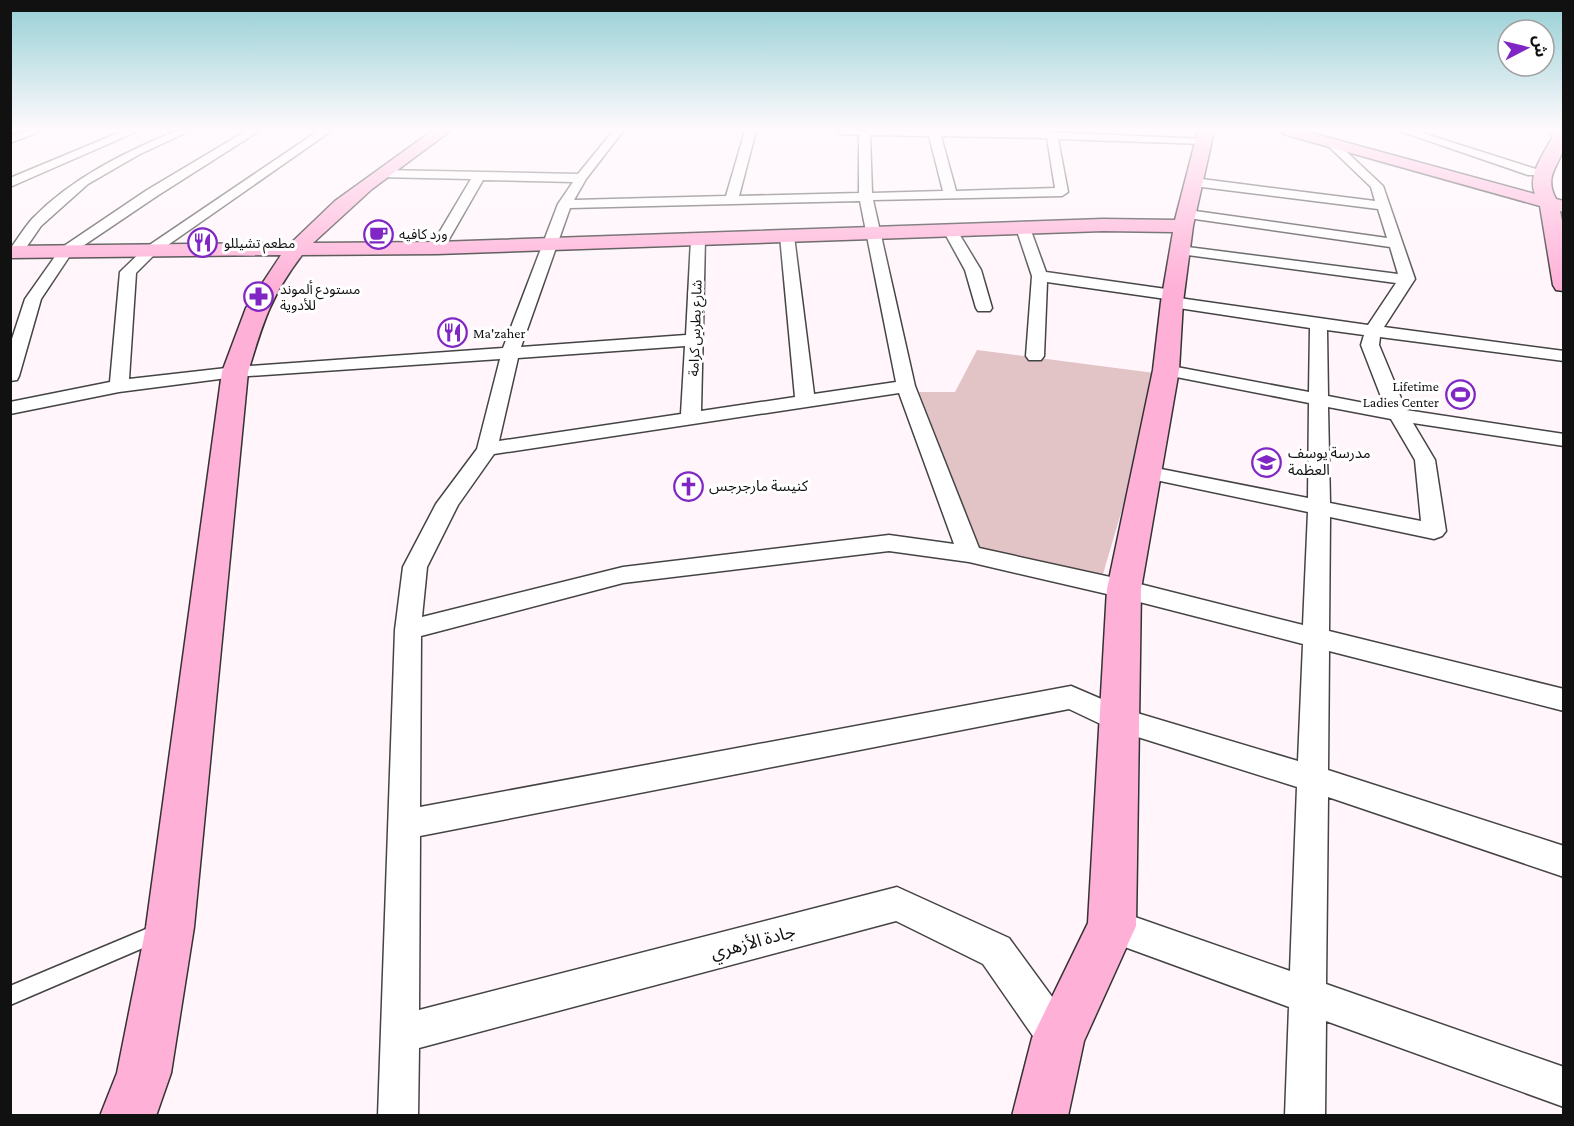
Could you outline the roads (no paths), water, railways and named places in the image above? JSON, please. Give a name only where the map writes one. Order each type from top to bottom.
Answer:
[{"type":"main road","points":[[128,1116],[144,1073],[170,927],[235,372],[261,299],[295,250],[338,207],[369,184]]},
{"type":"main road","points":[[1040,1116],[1058,1038],[1112,926],[1124,589],[1166,370],[1180,250],[1194,184]]},
{"type":"main road","points":[[1486,184],[1559,202]]},
{"type":"main road","points":[[1541,184],[1542,189],[1559,202],[1563,285]]},
{"type":"main road","points":[[13,252],[437,248],[1023,228],[1186,220]]},
{"type":"street","points":[[13,252],[36,222],[81,184]]},
{"type":"street","points":[[10,376],[33,298],[66,251],[167,184]]},
{"type":"street","points":[[119,386],[128,272],[150,251],[248,184]]},
{"type":"street","points":[[437,248],[474,184]]},
{"type":"street","points":[[398,1116],[406,824],[408,630],[416,567],[447,504],[487,449],[510,352],[565,204],[578,184]]},
{"type":"street","points":[[732,198],[736,184]]},
{"type":"street","points":[[866,184],[866,196],[906,386],[969,554]]},
{"type":"street","points":[[948,184],[950,194]]},
{"type":"street","points":[[565,204],[732,198],[1062,192],[1061,184]]},
{"type":"street","points":[[1200,184],[1312,214],[1396,244]]},
{"type":"street","points":[[1374,184],[1407,279]]},
{"type":"street","points":[[1186,220],[1312,214],[1383,206]]},
{"type":"street","points":[[1311,268],[1312,214]]},
{"type":"street","points":[[1023,228],[1040,276],[1035,356]]},
{"type":"street","points":[[950,230],[973,270],[984,308]]},
{"type":"street","points":[[787,236],[805,401]]},
{"type":"street","name":"شارع بطرس كرامة","points":[[691,418],[698,239]]},
{"type":"street","points":[[1180,250],[1407,279]]},
{"type":"street","points":[[1040,276],[1318,324],[1563,356]]},
{"type":"street","points":[[1146,472],[1434,531],[1425,460],[1398,415],[1370,345],[1373,331],[1407,279]]},
{"type":"street","points":[[1305,1116],[1319,509],[1318,324]]},
{"type":"street","points":[[10,408],[119,386],[235,372],[695,340]]},
{"type":"street","points":[[1166,370],[1398,415],[1563,440]]},
{"type":"street","points":[[487,449],[906,386]]},
{"type":"street","points":[[408,630],[623,575],[889,543],[969,554],[1124,589],[1563,700]]},
{"type":"street","points":[[406,824],[1071,697],[1119,720],[1312,778],[1563,862]]},
{"type":"street","name":"جادة الأزهري","points":[[400,1034],[897,904],[996,951],[1058,1038]]},
{"type":"street","points":[[1112,926],[1563,1087]]},
{"type":"lane","points":[[10,996],[170,927]]},
{"type":"place","name":"ورد كافيه","points":[[378,234]]},
{"type":"place","name":"مطعم تشيللو","points":[[203,243]]},
{"type":"place","name":"مستودع ألموند للأدوية","points":[[259,297]]},
{"type":"place","name":"Ma'zaher","points":[[452,333]]},
{"type":"place","name":"Lifetime Ladies Center","points":[[1460,394]]},
{"type":"place","name":"مدرسة يوسف العظمة","points":[[1267,462]]},
{"type":"place","name":"كنيسة مارجرجس","points":[[688,486]]}]
